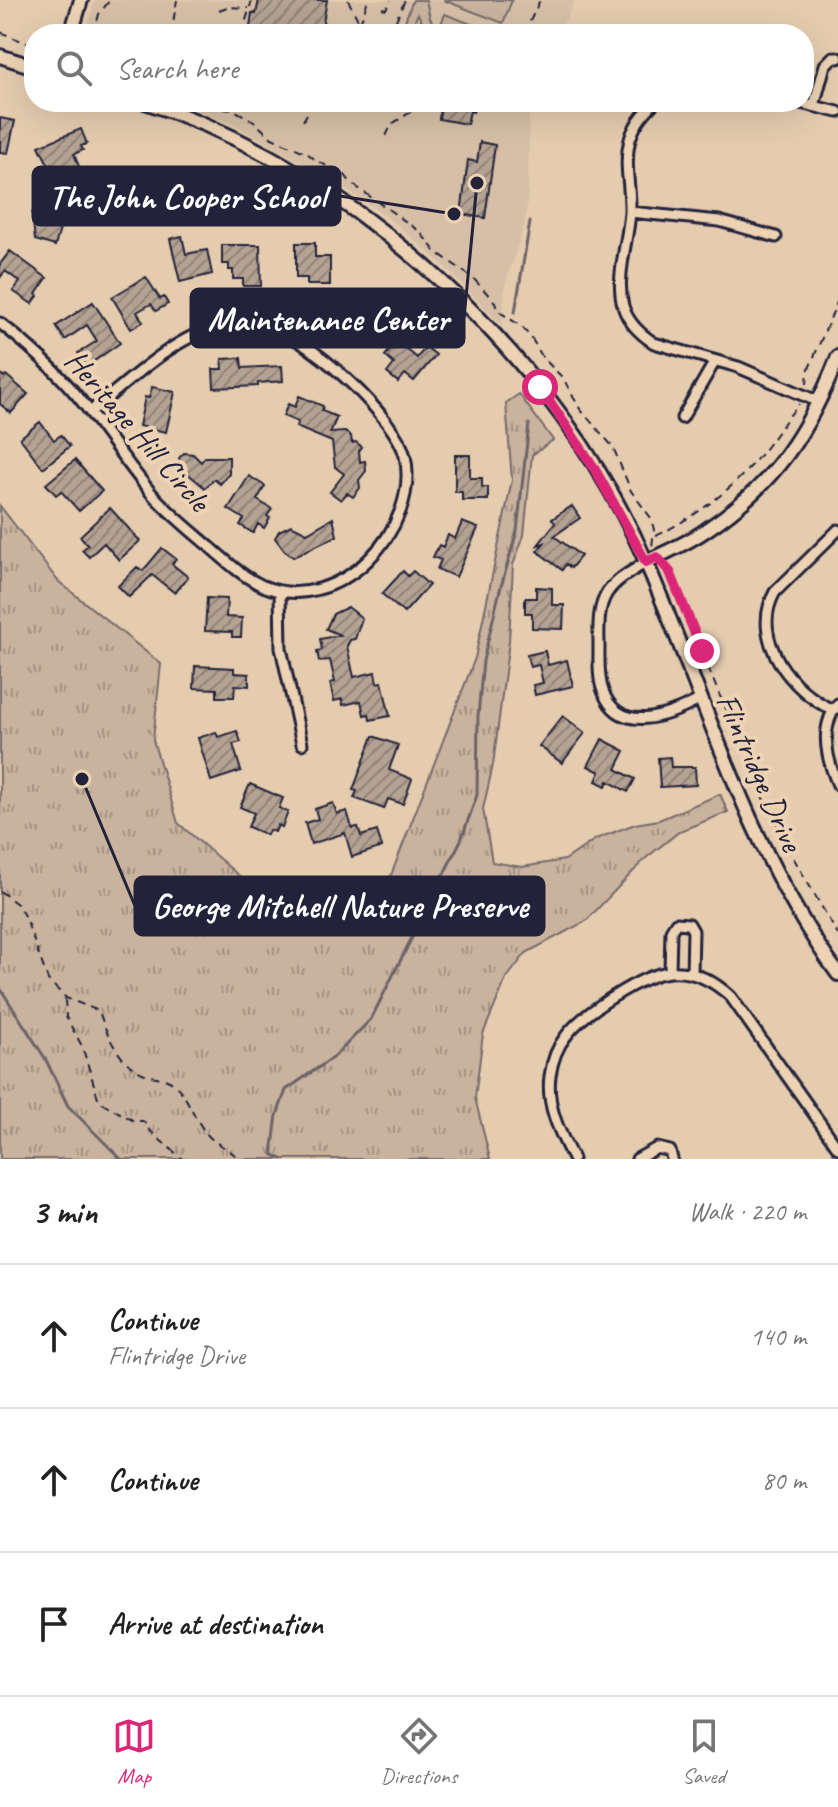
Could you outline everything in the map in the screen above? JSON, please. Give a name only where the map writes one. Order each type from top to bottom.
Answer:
[{"type":"street","points":[[74,24],[81,0]]},
{"type":"street","points":[[0,56],[24,64]]},
{"type":"street","points":[[838,58],[833,57],[825,65],[814,106],[838,112]]},
{"type":"street","name":"Flintridge Drive","points":[[169,112],[224,135],[291,169],[407,250],[498,336],[547,395],[652,560],[699,700],[753,830],[797,913],[838,974]]},
{"type":"street","points":[[647,112],[634,128],[627,161],[630,212],[621,288],[626,314],[643,336],[654,343],[765,377],[819,402]]},
{"type":"street","points":[[630,212],[719,221],[776,237]]},
{"type":"street","name":"Heritage Hill Circle","points":[[0,323],[63,380],[154,496],[179,521],[249,578],[280,591]]},
{"type":"street","points":[[90,412],[180,343],[205,330],[260,325],[279,331],[310,349],[338,372],[382,416],[401,443],[407,475],[403,507],[397,521],[372,555],[359,570],[345,579],[317,590],[280,591],[281,648],[302,744]]},
{"type":"street","points":[[699,700],[671,713],[645,720],[633,718],[614,708],[602,689],[601,608],[616,583],[705,531],[765,482],[794,448],[819,402],[838,357]]},
{"type":"street","points":[[682,418],[715,361]]},
{"type":"street","points":[[838,530],[775,592],[770,601],[768,621],[776,653],[791,681],[815,702],[835,707],[827,749],[829,765],[838,785]]},
{"type":"street","points":[[670,972],[671,931],[676,923],[689,924],[693,931],[692,974]]},
{"type":"street","points":[[573,1159],[552,1110],[550,1087],[554,1057],[564,1038],[578,1022],[641,981],[670,972],[692,974],[718,984],[737,1004],[838,1148]]},
{"type":"street","points":[[637,1159],[657,1148],[670,1151],[672,1159]]},
{"type":"path","points":[[96,24],[99,14],[110,0]]},
{"type":"path","points":[[173,24],[177,0]]},
{"type":"path","points":[[245,24],[250,0]]},
{"type":"path","points":[[348,0],[360,24]]},
{"type":"path","points":[[360,24],[368,0]]},
{"type":"path","points":[[382,8],[386,9],[391,0]]},
{"type":"path","points":[[394,24],[405,0]]},
{"type":"path","points":[[529,24],[540,0]]},
{"type":"path","points":[[225,1],[227,7]]},
{"type":"path","points":[[219,10],[227,7],[249,8]]},
{"type":"path","points":[[0,32],[24,42]]},
{"type":"path","points":[[238,112],[272,138],[345,175],[363,192],[419,231],[435,251],[473,278],[495,302],[497,310],[522,327],[543,358],[563,378],[580,409],[613,447],[631,491],[651,518],[655,537],[652,560],[670,572],[718,692],[747,752],[768,812],[786,836],[790,852],[838,935]]},
{"type":"path","points":[[303,121],[308,112]]},
{"type":"path","points":[[386,136],[392,124],[411,112]]},
{"type":"path","points":[[655,537],[706,507],[760,456],[806,396],[808,371],[838,300]]},
{"type":"path","points":[[0,891],[17,904],[26,919],[48,980],[66,998],[99,1011],[112,1043],[124,1061],[149,1076],[165,1078],[177,1086],[199,1124],[214,1141],[238,1159]]},
{"type":"path","points":[[66,998],[66,1017],[82,1046],[99,1101],[134,1121],[143,1121],[154,1135],[183,1159]]},
{"type":"shaded area","points":[[95,0],[575,0],[564,24],[88,24]]},
{"type":"shaded area","points":[[202,112],[529,112],[525,223],[505,285],[502,325],[445,267],[396,224],[328,178],[237,126]]},
{"type":"green space","points":[[413,0],[426,0],[434,24],[423,24],[418,14],[413,24],[405,21]]},
{"type":"green space","points":[[443,0],[512,0],[503,23]]},
{"type":"green space","points":[[445,14],[471,24],[441,24]]},
{"type":"green space","points":[[519,394],[553,440],[532,455],[524,535],[513,565],[509,641],[493,765],[483,809],[492,862],[522,867],[565,860],[596,839],[635,824],[659,820],[720,794],[728,812],[680,831],[646,858],[586,921],[526,953],[506,979],[483,1034],[475,1098],[490,1159],[0,1159],[0,506],[58,581],[161,664],[153,740],[178,823],[289,919],[342,936],[383,896],[475,658],[512,480],[506,403]]},
{"type":"building","points":[[259,0],[327,0],[323,24],[250,24],[252,13],[256,14]]},
{"type":"building","points":[[440,112],[470,112],[467,124],[439,119]]},
{"type":"building","points":[[0,118],[15,121],[8,153],[0,152]]},
{"type":"building","points":[[81,129],[87,144],[74,154],[82,174],[63,181],[60,173],[54,176],[39,146]]},
{"type":"building","points":[[480,142],[495,145],[485,218],[461,214],[468,160],[477,162]]},
{"type":"building","points":[[35,208],[63,208],[55,246],[35,240],[32,214]]},
{"type":"building","points":[[182,236],[186,254],[207,250],[212,274],[180,282],[170,239]]},
{"type":"building","points":[[296,243],[315,243],[315,257],[330,257],[330,285],[307,285],[307,278],[296,278]]},
{"type":"building","points":[[222,245],[260,245],[261,286],[243,286],[243,279],[233,279],[229,264],[222,264]]},
{"type":"building","points":[[10,251],[47,278],[32,304],[13,291],[20,282],[5,271],[0,278],[0,264]]},
{"type":"building","points":[[146,277],[160,299],[164,297],[168,304],[156,311],[151,304],[137,312],[143,322],[131,329],[112,297]]},
{"type":"building","points":[[93,302],[120,343],[87,366],[78,353],[97,341],[87,325],[65,340],[56,326]]},
{"type":"building","points":[[403,334],[409,339],[403,346],[417,358],[426,347],[436,355],[414,381],[405,374],[398,382],[387,373],[394,364],[385,356]]},
{"type":"building","points":[[241,358],[242,368],[282,366],[283,381],[258,383],[258,386],[214,388],[213,369],[223,369],[222,359]]},
{"type":"building","points":[[0,373],[28,394],[11,413],[0,404]]},
{"type":"building","points":[[152,387],[175,392],[166,432],[139,426],[145,397],[149,398]]},
{"type":"building","points":[[299,396],[323,406],[322,411],[337,417],[330,433],[345,432],[351,436],[352,443],[356,442],[362,447],[359,451],[360,462],[365,461],[366,471],[353,497],[347,493],[341,500],[330,492],[344,474],[335,467],[332,442],[296,427],[298,422],[283,416],[288,404],[295,407]]},
{"type":"building","points":[[40,422],[54,440],[61,435],[70,446],[43,468],[20,438]]},
{"type":"building","points":[[184,453],[193,454],[201,462],[205,457],[229,457],[229,474],[220,484],[214,479],[205,488],[180,467],[179,458]]},
{"type":"building","points":[[455,455],[470,455],[470,478],[482,478],[482,487],[488,487],[488,500],[462,500],[462,492],[455,492]]},
{"type":"building","points":[[75,460],[102,491],[79,511],[61,491],[56,495],[46,484]]},
{"type":"building","points":[[249,476],[265,486],[257,500],[272,509],[264,528],[258,524],[253,533],[240,525],[244,519],[228,509]]},
{"type":"building","points":[[572,506],[580,518],[554,536],[581,556],[571,568],[566,564],[562,570],[537,551],[544,543],[538,545],[555,523],[552,519]]},
{"type":"building","points":[[110,508],[140,541],[119,560],[104,543],[89,557],[82,550],[88,545],[80,536]]},
{"type":"building","points":[[333,518],[337,536],[293,557],[275,538],[279,531],[291,525],[307,533]]},
{"type":"building","points":[[462,522],[478,528],[456,577],[437,569],[441,560],[433,557],[439,545],[443,547],[448,535],[455,539]]},
{"type":"building","points":[[162,548],[176,559],[172,564],[188,577],[175,593],[152,575],[129,597],[118,586],[137,567],[143,571]]},
{"type":"building","points":[[403,571],[408,576],[413,571],[429,585],[404,613],[382,594]]},
{"type":"building","points":[[536,587],[552,588],[552,605],[564,605],[563,629],[532,628],[532,613],[525,613],[525,598],[536,598]]},
{"type":"building","points":[[207,598],[227,599],[226,617],[242,618],[241,637],[232,637],[232,632],[205,631]]},
{"type":"building","points":[[348,607],[362,618],[355,639],[350,640],[347,646],[354,677],[375,672],[377,683],[382,682],[390,716],[370,720],[369,714],[364,715],[361,701],[343,705],[342,699],[334,701],[330,683],[335,682],[330,660],[319,661],[317,651],[322,650],[320,639],[340,635],[326,629],[333,614]]},
{"type":"building","points":[[545,651],[548,665],[567,660],[573,686],[535,695],[533,685],[543,683],[539,665],[530,667],[527,655]]},
{"type":"building","points":[[195,666],[234,668],[234,673],[249,674],[249,686],[235,685],[234,697],[217,697],[217,689],[194,688]]},
{"type":"building","points":[[563,716],[585,733],[562,763],[539,746]]},
{"type":"building","points":[[237,731],[241,742],[233,744],[241,771],[211,781],[198,738],[216,732],[218,737]]},
{"type":"building","points":[[373,736],[398,745],[389,770],[412,779],[403,804],[388,799],[384,809],[354,798],[357,791],[353,790]]},
{"type":"building","points":[[602,739],[625,751],[616,769],[635,779],[628,792],[608,781],[606,786],[596,781],[600,772],[588,766]]},
{"type":"building","points":[[670,757],[671,767],[695,767],[696,785],[660,787],[658,758]]},
{"type":"building","points":[[250,784],[283,798],[279,808],[288,812],[282,827],[278,825],[275,832],[269,830],[267,835],[248,827],[254,813],[240,807]]},
{"type":"building","points":[[333,803],[337,814],[347,811],[352,828],[358,827],[361,836],[377,831],[382,847],[352,857],[345,833],[311,844],[305,823],[318,819],[315,809]]},
{"type":"waterway","points":[[515,312],[530,222]]},
{"type":"waterway","points":[[282,1159],[272,1154],[277,1115],[286,1090],[335,1056],[371,1019],[461,840],[477,795],[478,716],[483,661],[517,531],[529,424]]},
{"type":"waterway","points":[[0,988],[45,1058],[68,1106],[121,1159]]},
{"type":"place","name":"Maintenance Center","points":[[477,183]]},
{"type":"place","name":"The John Cooper School","points":[[454,214]]},
{"type":"place","name":"George Mitchell Nature Preserve","points":[[82,779]]},
{"type":"route","points":[[540,387],[593,466],[646,562],[657,557],[670,572],[702,651]]}]
